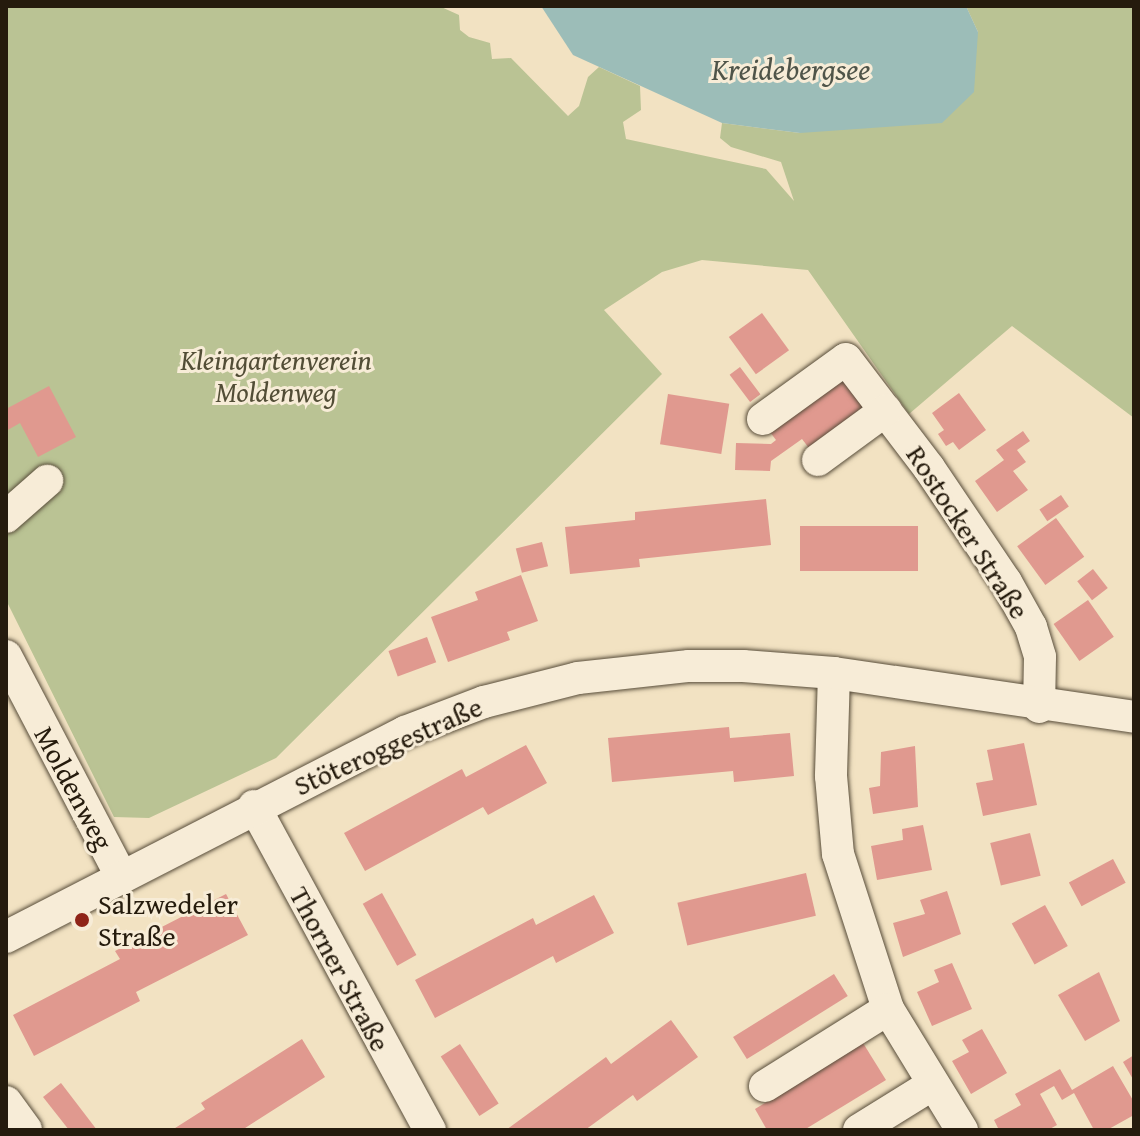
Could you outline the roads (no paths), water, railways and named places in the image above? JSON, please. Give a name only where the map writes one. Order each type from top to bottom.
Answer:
[{"type":"street","name":"Rostocker Straße","points":[[763,419],[846,359],[955,505],[1031,627],[1040,657],[1039,707]]},
{"type":"street","points":[[818,460],[886,410]]},
{"type":"street","points":[[6,517],[47,481]]},
{"type":"street","name":"Moldenweg","points":[[6,656],[121,876]]},
{"type":"street","name":"Stöteroggestraße","points":[[6,937],[254,806],[405,732],[484,702],[550,685],[689,666],[834,673],[1039,707],[1134,717]]},
{"type":"street","points":[[834,673],[831,776],[838,854],[888,1009],[930,1086],[962,1130]]},
{"type":"street","name":"Thorner Straße","points":[[254,806],[430,1130]]},
{"type":"street","points":[[765,1086],[888,1009]]},
{"type":"street","points":[[859,1130],[930,1086]]},
{"type":"street","points":[[6,1102],[26,1130]]},
{"type":"water","name":"Kreidebergsee","points":[[541,6],[966,6],[978,32],[974,92],[942,123],[800,133],[722,123],[573,55]]},
{"type":"place","name":"Salzwedeler Straße","points":[[82,920]]},
{"type":"park label","name":"Kleingartenverein Moldenweg","points":[[276,376]]}]
